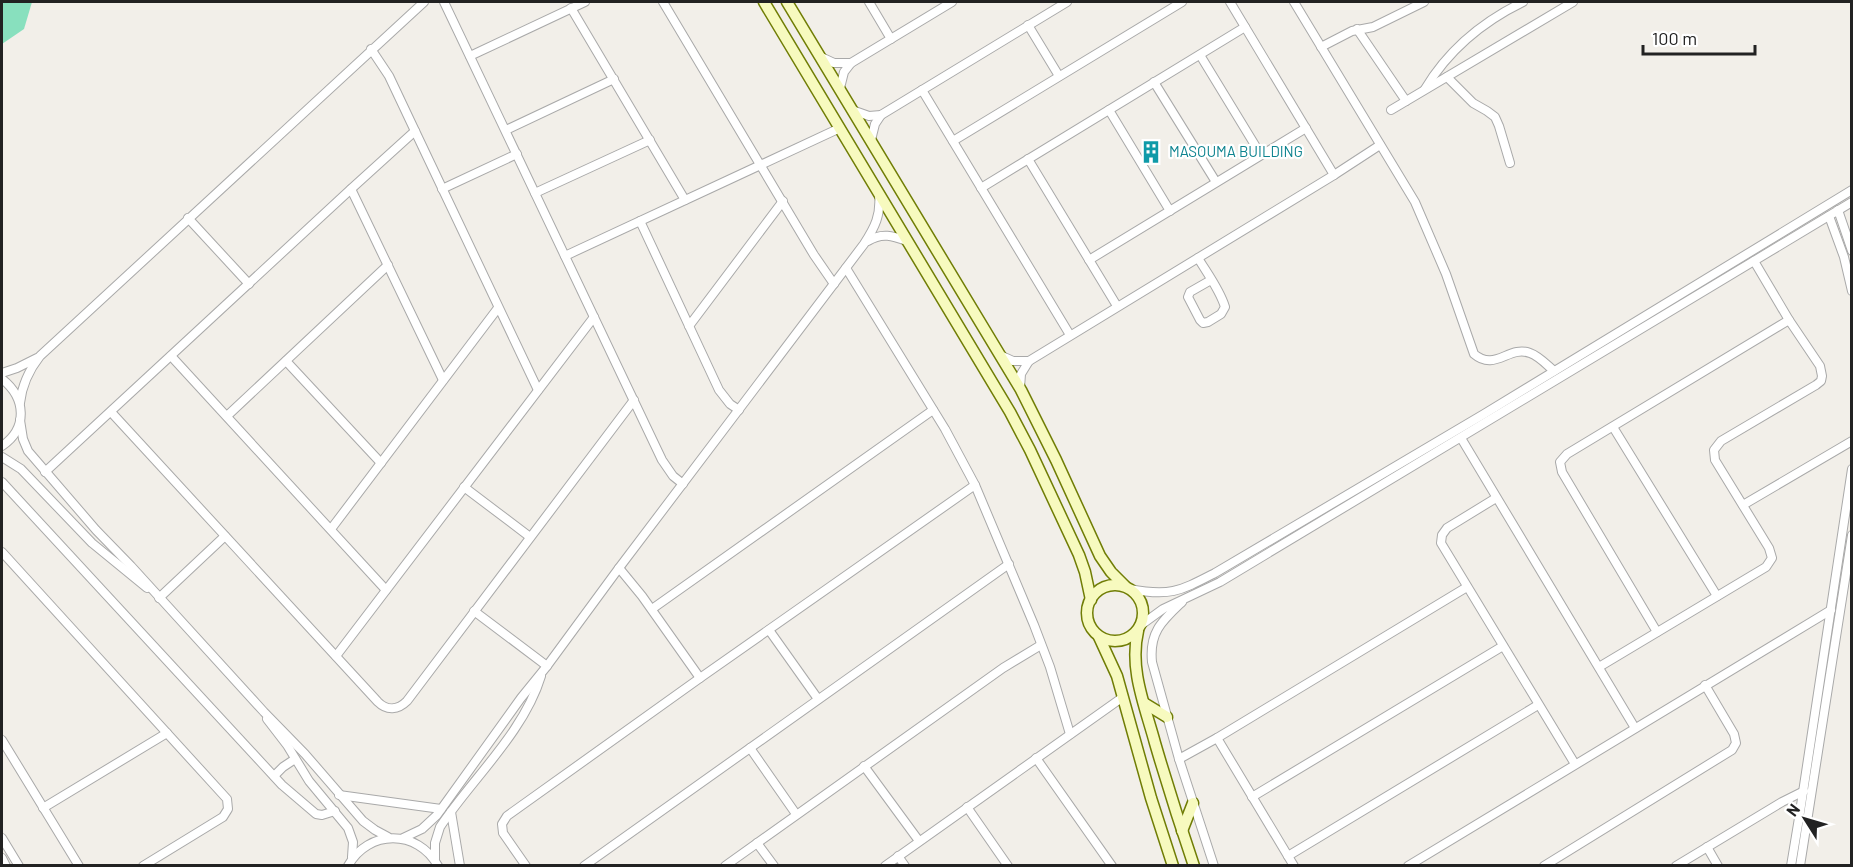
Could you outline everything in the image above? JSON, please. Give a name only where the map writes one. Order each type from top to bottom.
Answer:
[{"type":"street","points":[[388,837],[363,820],[339,795],[298,746],[264,712],[45,472],[25,445],[21,433],[20,404],[28,373],[40,356],[424,2]]},
{"type":"street","points":[[444,2],[665,465],[683,484]]},
{"type":"street","points":[[470,56],[585,2]]},
{"type":"street","points":[[663,2],[814,255],[834,284]]},
{"type":"street","points":[[764,2],[994,384],[1025,440],[1079,555],[1090,600]]},
{"type":"street","points":[[787,2],[1020,390],[1056,460],[1100,556],[1111,572],[1140,598],[1143,605],[1143,618],[1134,659],[1137,678],[1194,866]]},
{"type":"street","points":[[869,2],[891,39]]},
{"type":"street","points":[[840,88],[844,72],[850,63],[952,2]]},
{"type":"street","points":[[852,110],[869,116],[881,115],[1067,2]]},
{"type":"street","points":[[953,141],[1182,2]]},
{"type":"street","points":[[1230,2],[1334,176]]},
{"type":"street","points":[[1293,2],[1415,202],[1446,274],[1474,354],[1484,360],[1492,361],[1515,352],[1526,352],[1536,356],[1554,371]]},
{"type":"street","points":[[1321,47],[1358,29],[1373,27],[1424,2]]},
{"type":"street","points":[[1424,90],[1446,58],[1465,39],[1498,15],[1523,2]]},
{"type":"street","points":[[1391,110],[1573,2]]},
{"type":"street","points":[[571,8],[685,200]]},
{"type":"street","points":[[1028,25],[1059,76]]},
{"type":"street","points":[[981,188],[1245,27]]},
{"type":"street","points":[[1358,29],[1406,101]]},
{"type":"street","points":[[371,49],[388,76],[416,131],[538,390]]},
{"type":"street","points":[[1200,55],[1261,155]]},
{"type":"street","points":[[819,56],[834,63],[850,63]]},
{"type":"street","points":[[1447,77],[1473,103],[1495,117],[1510,163]]},
{"type":"street","points":[[506,130],[614,79]]},
{"type":"street","points":[[1154,82],[1216,182]]},
{"type":"street","points":[[922,90],[1070,335]]},
{"type":"street","points":[[1109,110],[1170,211]]},
{"type":"street","points":[[871,141],[873,130],[881,115]]},
{"type":"street","points":[[565,256],[840,128]]},
{"type":"street","points":[[1089,260],[1306,128]]},
{"type":"street","points":[[45,472],[416,131]]},
{"type":"street","points":[[535,193],[650,140]]},
{"type":"street","points":[[1020,390],[1021,374],[1029,361],[1334,176],[1380,145]]},
{"type":"street","points":[[442,189],[517,154]]},
{"type":"street","points":[[1028,159],[1117,306]]},
{"type":"street","points":[[351,189],[443,380]]},
{"type":"street","points":[[1173,866],[1113,666],[1099,637],[1089,624],[1088,607],[1090,600],[1097,592],[1115,585],[1150,593],[1165,593],[1200,581],[1554,371],[1851,190]]},
{"type":"street","points":[[403,838],[427,825],[441,809],[520,698],[548,666],[619,568],[864,244],[879,216],[879,192]]},
{"type":"street","points":[[689,326],[783,201]]},
{"type":"street","points":[[1099,637],[1115,642],[1131,637],[1163,609],[1220,582],[1851,202]]},
{"type":"street","points":[[1838,210],[1851,251]]},
{"type":"street","points":[[1829,216],[1844,257],[1851,291]]},
{"type":"street","points":[[188,218],[249,284]]},
{"type":"street","points":[[640,222],[719,390],[730,404],[739,410]]},
{"type":"street","points":[[864,244],[872,238],[885,235],[908,242]]},
{"type":"street","points":[[1198,258],[1211,280],[1224,302],[1225,309],[1223,313],[1203,323],[1188,295],[1211,280]]},
{"type":"street","points":[[1599,667],[1766,567],[1772,558],[1769,548],[1715,460],[1716,446],[1816,385],[1821,381],[1822,376],[1820,366],[1754,261]]},
{"type":"street","points":[[227,416],[388,265]]},
{"type":"street","points":[[846,268],[956,447],[975,485],[1034,625],[1071,734]]},
{"type":"street","points":[[331,529],[498,308]]},
{"type":"street","points":[[336,656],[594,317]]},
{"type":"street","points":[[1657,632],[1562,472],[1560,466],[1563,458],[1789,320]]},
{"type":"street","points":[[999,354],[1013,361],[1029,361]]},
{"type":"street","points":[[2,373],[40,356]]},
{"type":"street","points":[[171,356],[386,590]]},
{"type":"street","points":[[286,361],[381,463]]},
{"type":"street","points":[[2,379],[10,385],[20,404]]},
{"type":"street","points":[[111,412],[381,704],[387,708],[398,708],[407,701],[633,400]]},
{"type":"street","points":[[652,609],[933,410]]},
{"type":"street","points":[[2,446],[11,439],[20,420]]},
{"type":"street","points":[[1613,427],[1717,596]]},
{"type":"street","points":[[1461,438],[1635,728]]},
{"type":"street","points":[[1743,505],[1851,441]]},
{"type":"street","points":[[2,457],[30,477],[92,543],[159,598]]},
{"type":"street","points":[[1791,866],[1851,469]]},
{"type":"street","points":[[2,482],[274,777],[313,812],[322,815],[335,811]]},
{"type":"street","points":[[526,866],[503,833],[502,824],[505,819],[700,678],[975,485]]},
{"type":"street","points":[[464,487],[530,537]]},
{"type":"street","points":[[1496,498],[1447,528],[1442,535],[1442,546],[1575,764]]},
{"type":"street","points":[[1800,866],[1851,535]]},
{"type":"street","points":[[159,598],[225,536]]},
{"type":"street","points":[[2,552],[228,802],[228,809],[220,819],[143,866]]},
{"type":"street","points":[[584,866],[1009,564]]},
{"type":"street","points":[[619,568],[652,609],[700,678]]},
{"type":"street","points":[[1179,759],[1467,587]]},
{"type":"street","points":[[1188,598],[1161,623],[1151,648],[1152,662],[1179,759],[1214,866]]},
{"type":"street","points":[[474,610],[548,666]]},
{"type":"street","points":[[1410,865],[1831,610]]},
{"type":"street","points":[[769,630],[818,699]]},
{"type":"street","points":[[725,866],[1009,664],[1041,645]]},
{"type":"street","points":[[1252,797],[1503,646]]},
{"type":"street","points":[[436,862],[434,851],[437,835],[451,812],[523,716],[534,696],[541,675]]},
{"type":"street","points":[[1544,866],[1732,750],[1736,743],[1734,734],[1705,685]]},
{"type":"street","points":[[885,866],[1123,697]]},
{"type":"street","points":[[1144,703],[1167,717]]},
{"type":"street","points":[[1288,856],[1539,705]]},
{"type":"street","points":[[264,712],[309,781],[344,821],[351,835],[353,850],[348,866]]},
{"type":"street","points":[[43,808],[167,733]]},
{"type":"street","points":[[1217,738],[1294,866]]},
{"type":"street","points":[[2,740],[79,866]]},
{"type":"street","points":[[750,748],[796,814]]},
{"type":"street","points":[[274,777],[295,759]]},
{"type":"street","points":[[1036,759],[1112,866]]},
{"type":"street","points":[[864,766],[919,841]]},
{"type":"street","points":[[1676,866],[1804,791]]},
{"type":"street","points":[[339,795],[441,809]]},
{"type":"street","points":[[1182,832],[1193,803]]},
{"type":"street","points":[[967,807],[1008,866]]},
{"type":"street","points":[[451,812],[460,866]]},
{"type":"street","points":[[2,837],[19,866]]},
{"type":"street","points":[[352,857],[368,844],[388,837],[403,838],[421,846],[436,862]]},
{"type":"street","points":[[757,843],[774,866]]},
{"type":"street","points":[[1707,847],[1718,866]]},
{"type":"street","points":[[898,856],[905,866]]},
{"type":"street","points":[[2,858],[6,866]]},
{"type":"green space","points":[[2,2],[32,2],[24,29],[2,44]]},
{"type":"place","name":"MASOUMA BUILDING","points":[[1151,152]]}]
